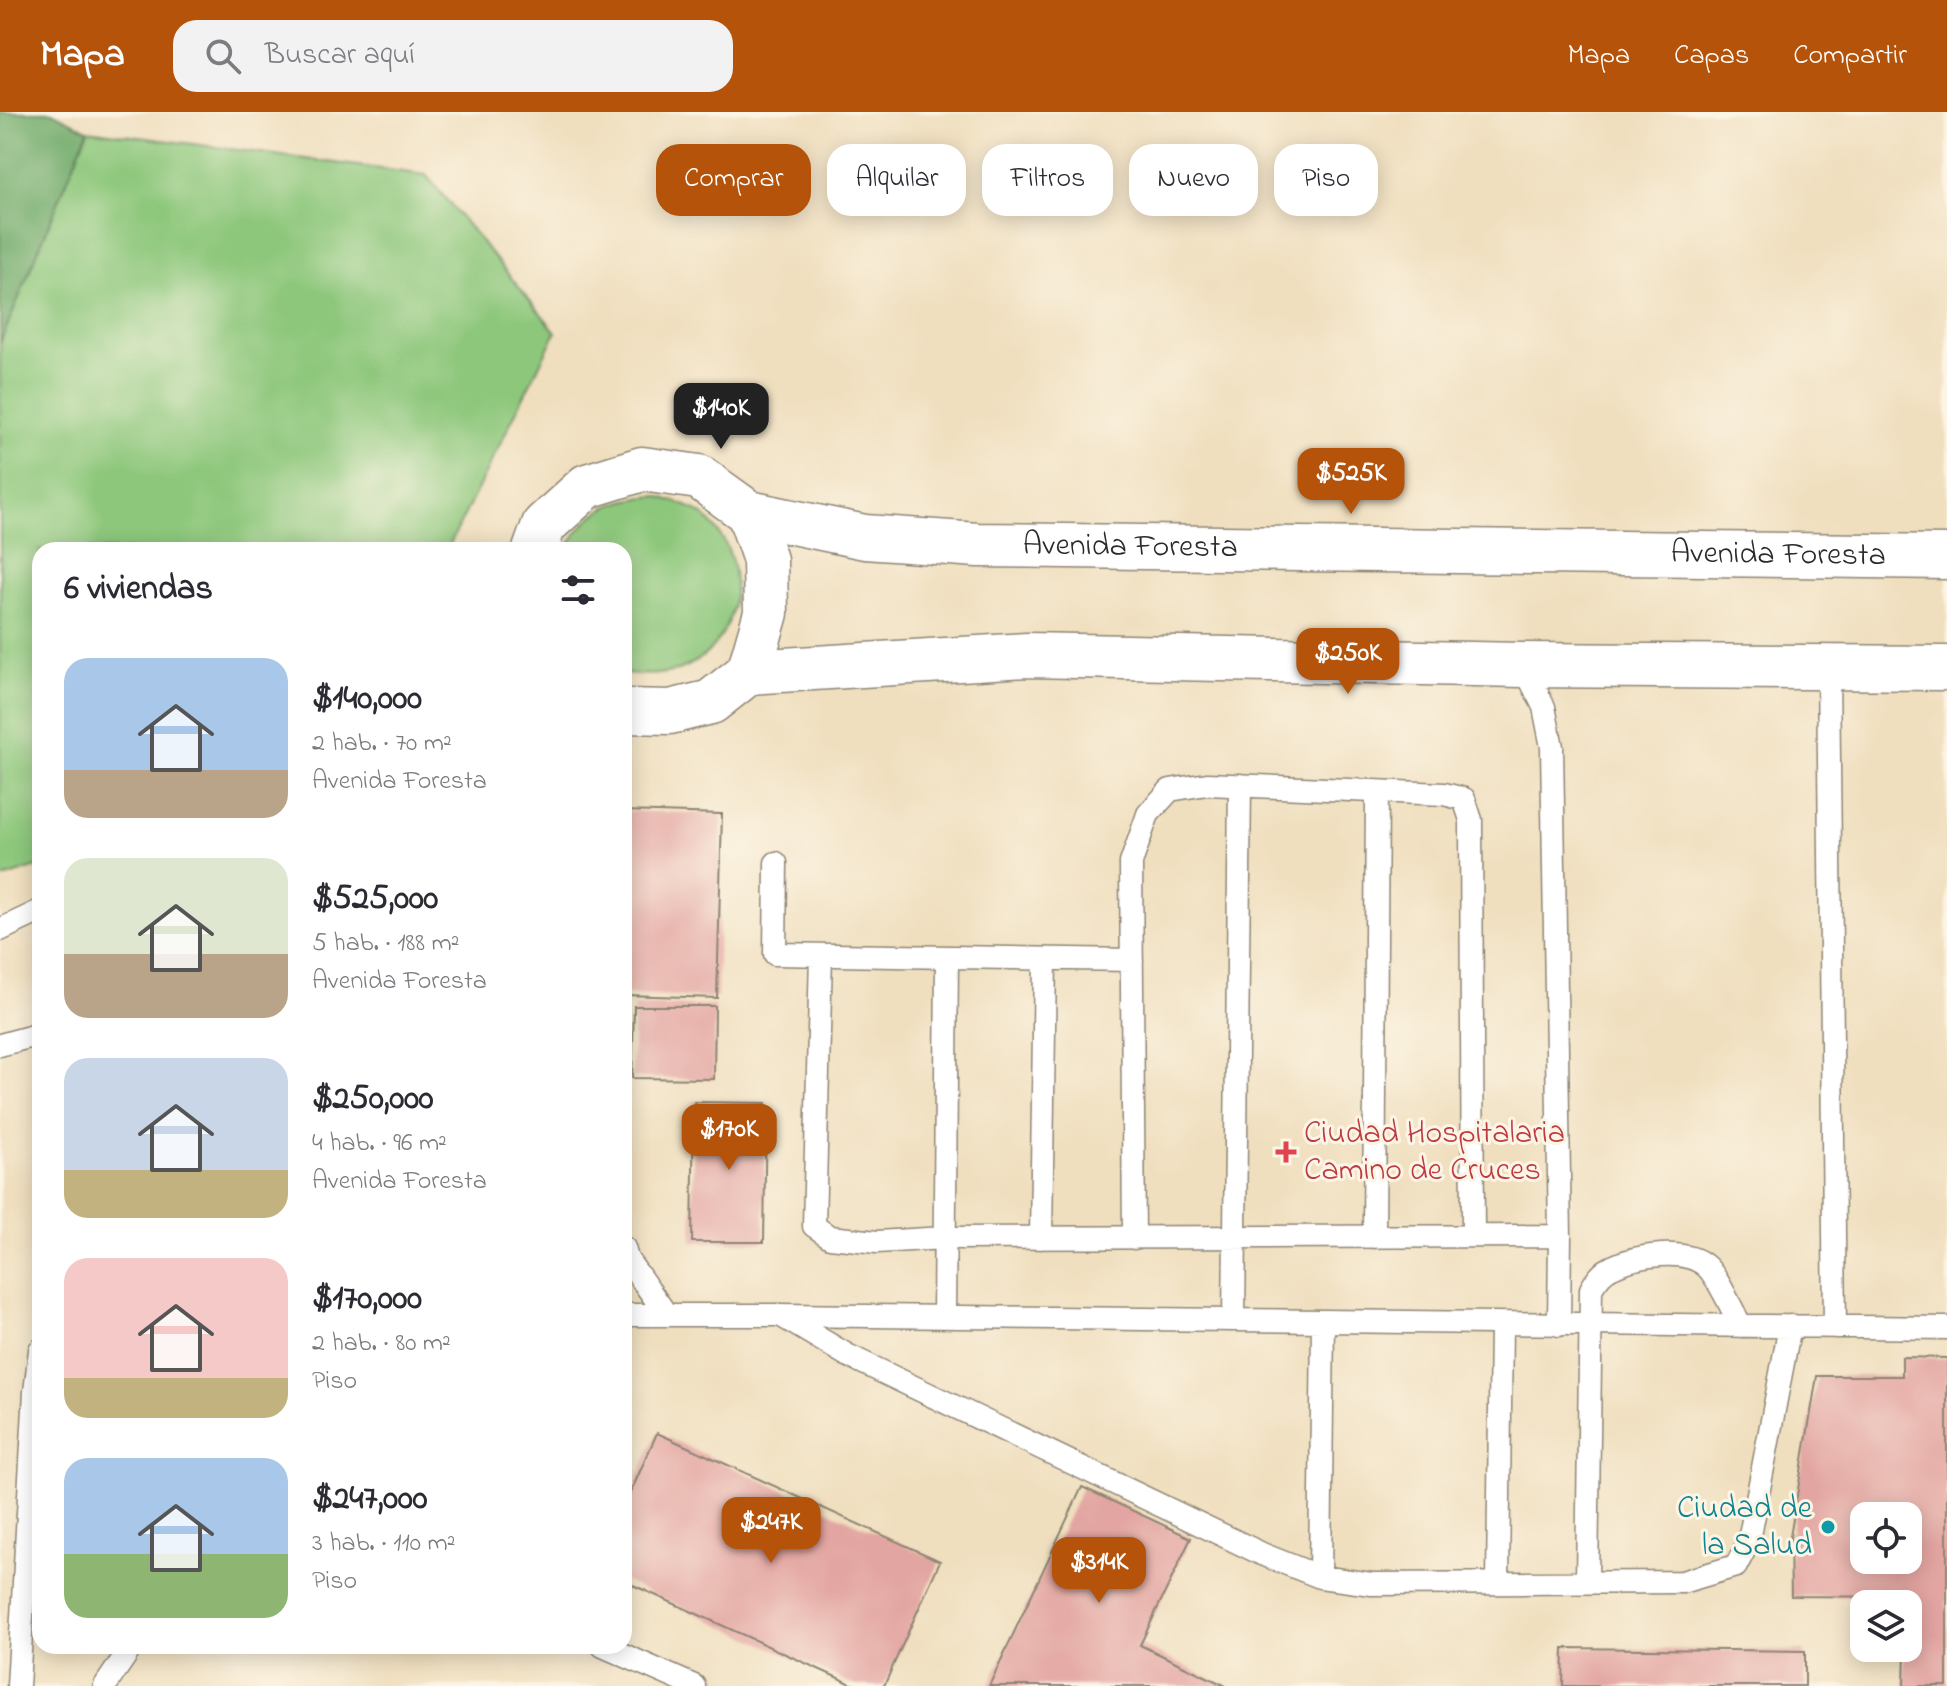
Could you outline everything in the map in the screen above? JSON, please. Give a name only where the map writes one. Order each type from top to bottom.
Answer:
[{"type":"street","points":[[538,542],[544,525],[587,486],[642,469],[699,477],[749,513],[765,560],[766,613],[749,672]]},
{"type":"street","name":"Avenida Foresta","points":[[749,513],[865,537],[978,545],[1947,557]]},
{"type":"street","points":[[632,713],[670,712],[711,702],[749,672],[1027,655],[1523,665],[1947,668]]},
{"type":"lane","points":[[1523,665],[1544,707],[1552,747],[1559,1325]]},
{"type":"lane","points":[[1828,666],[1835,1327]]},
{"type":"lane","points":[[1134,1238],[1131,863],[1148,814],[1170,790],[1207,784],[1444,794],[1464,799],[1471,820],[1473,1236]]},
{"type":"lane","points":[[1234,1320],[1240,785]]},
{"type":"lane","points":[[1374,1237],[1377,792]]},
{"type":"lane","points":[[776,863],[775,954],[1132,960]]},
{"type":"lane","points":[[0,930],[32,915]]},
{"type":"lane","points":[[821,955],[814,1226],[830,1237],[877,1242],[944,1238],[1560,1236]]},
{"type":"lane","points":[[944,1317],[947,959]]},
{"type":"lane","points":[[1041,1238],[1045,959]]},
{"type":"lane","points":[[0,1045],[32,1036]]},
{"type":"lane","points":[[1587,1582],[1591,1289],[1597,1279],[1612,1267],[1646,1258],[1688,1255],[1708,1267],[1741,1326]]},
{"type":"lane","points":[[632,1266],[666,1314]]},
{"type":"lane","points":[[632,1315],[1947,1328]]},
{"type":"lane","points":[[780,1315],[847,1355],[1262,1554],[1320,1577],[1372,1584],[1682,1582],[1736,1566],[1749,1541],[1790,1326]]},
{"type":"lane","points":[[1320,1577],[1323,1321]]},
{"type":"lane","points":[[1498,1583],[1501,1324]]},
{"type":"lane","points":[[18,1686],[32,1481]]},
{"type":"lane","points":[[105,1686],[127,1654]]},
{"type":"lane","points":[[621,1654],[694,1686]]},
{"type":"green space","points":[[0,112],[52,112],[88,130],[0,343]]},
{"type":"green space","points":[[88,130],[426,175],[556,332],[451,542],[32,542],[32,869],[0,879],[0,343]]},
{"type":"green space","points":[[657,496],[686,506],[711,523],[724,541],[732,562],[735,584],[733,606],[715,644],[699,660],[678,670],[645,675],[632,674],[632,542],[571,542],[583,525],[603,509]]},
{"type":"building","points":[[632,811],[722,814],[717,998],[632,995]]},
{"type":"building","points":[[634,1006],[715,1006],[714,1079],[632,1078]]},
{"type":"building","points":[[694,1102],[766,1103],[764,1242],[692,1242]]},
{"type":"building","name":"Ciudad de la Salud","points":[[1902,1357],[1947,1358],[1947,1686],[1904,1686],[1905,1662],[1922,1662],[1922,1590],[1850,1590],[1850,1597],[1791,1596],[1790,1537],[1817,1376],[1902,1376]]},
{"type":"building","points":[[657,1433],[940,1561],[884,1686],[856,1686],[632,1585],[632,1489]]},
{"type":"building","points":[[1082,1487],[1191,1538],[1140,1645],[1226,1686],[989,1686]]},
{"type":"building","points":[[1564,1648],[1805,1651],[1805,1686],[1563,1686]]},
{"type":"place","name":"Ciudad Hospitalaria Camino de Cruces","points":[[1286,1152]]},
{"type":"place","name":"Ciudad de la Salud","points":[[1828,1527]]}]
